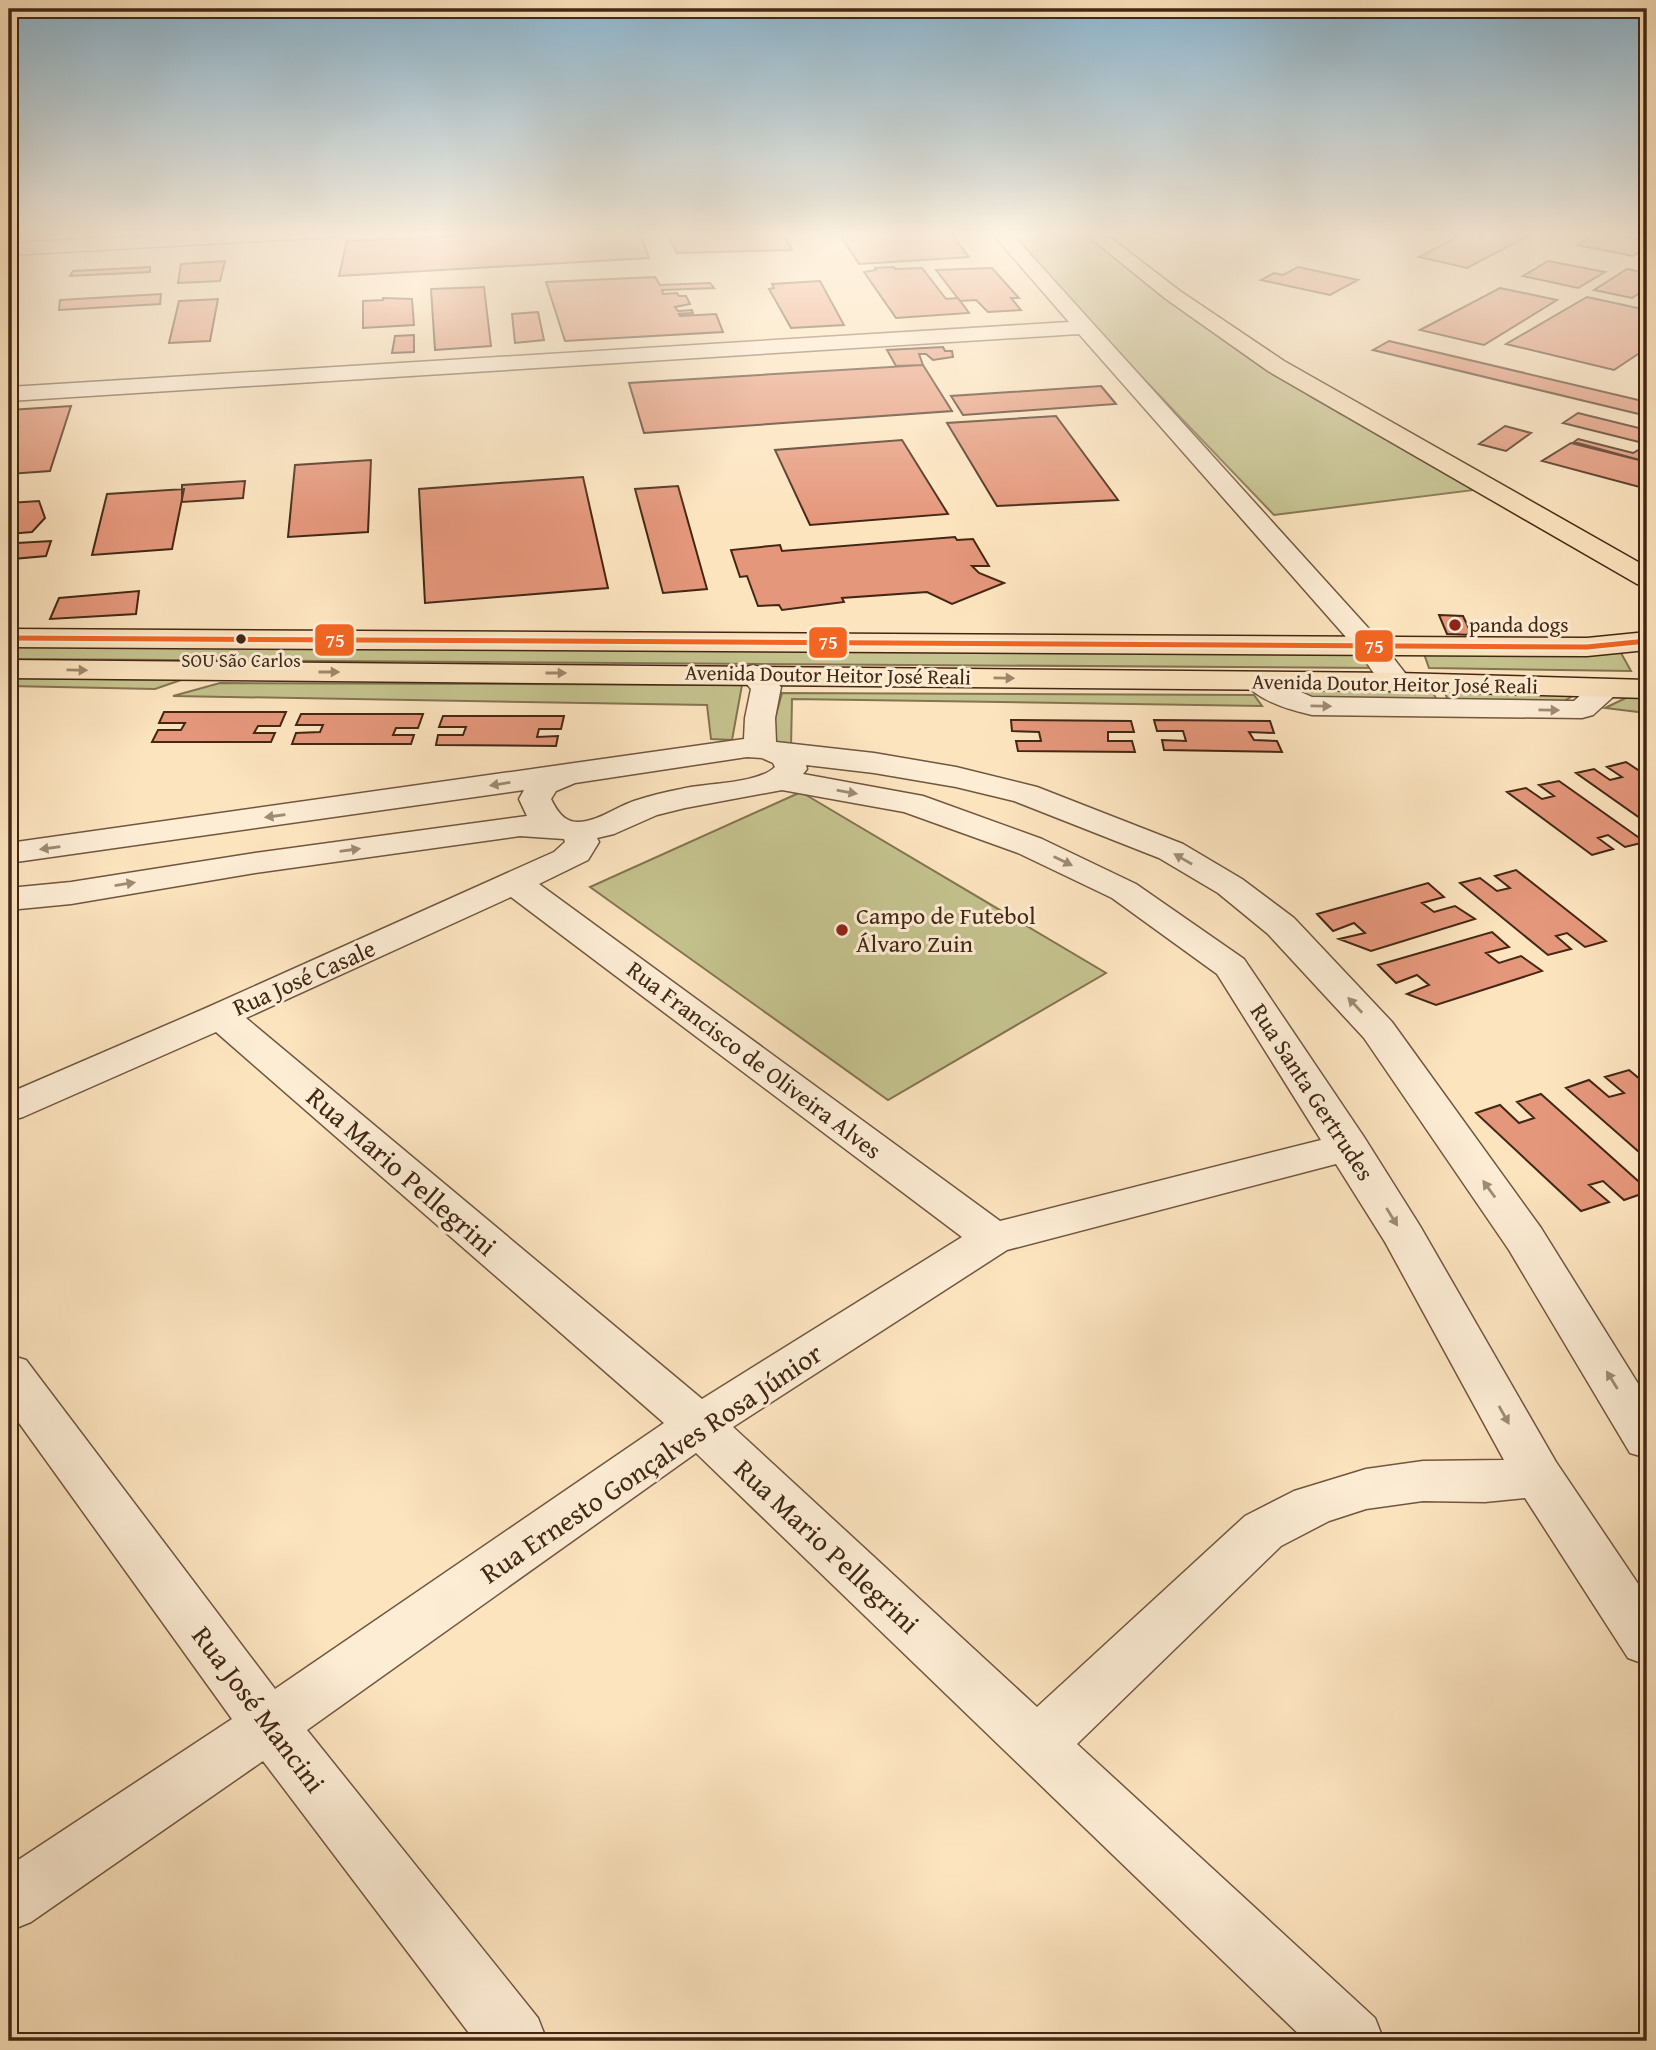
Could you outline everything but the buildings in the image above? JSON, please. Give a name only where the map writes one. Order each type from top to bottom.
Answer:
[{"type":"main road","points":[[1220,328],[1276,366],[1647,578]]},
{"type":"main road","name":"Avenida Doutor Heitor José Reali","points":[[9,638],[1587,647],[1647,641]]},
{"type":"main road","points":[[752,674],[757,641]]},
{"type":"main road","points":[[885,644],[886,676]]},
{"type":"main road","name":"Avenida Doutor Heitor José Reali","points":[[9,669],[1397,682],[1647,690]]},
{"type":"street","points":[[9,394],[1074,328]]},
{"type":"street","points":[[1086,328],[1370,646],[1397,682]]},
{"type":"street","points":[[9,900],[520,827],[602,827],[646,808],[683,798],[765,785],[772,760],[760,718],[766,687],[752,674]]},
{"type":"street","points":[[1259,682],[1296,702],[1312,706],[1569,710],[1583,709],[1609,687]]},
{"type":"street","points":[[9,853],[568,774],[772,760],[902,768],[956,777],[1025,794],[1171,851],[1230,886],[1281,926],[1378,1030],[1525,1239],[1647,1438]]},
{"type":"street","name":"Rua Santa Gertrudes","points":[[772,760],[911,803],[1030,846],[1124,891],[1231,967],[1349,1147],[1404,1237],[1538,1476],[1647,1641]]},
{"type":"street","points":[[566,829],[544,817],[534,799],[543,785],[568,774]]},
{"type":"street","name":"Rua José Casale","points":[[9,1108],[220,1016],[576,853],[582,842],[566,829]]},
{"type":"street","name":"Rua Francisco de Oliveira Alves","points":[[515,883],[993,1238]]},
{"type":"street","name":"Rua Mario Pellegrini","points":[[220,1016],[699,1425],[1352,2041]]},
{"type":"street","name":"Rua Ernesto Gonçalves Rosa Júnior","points":[[9,1901],[269,1725],[699,1425],[993,1238],[1349,1147]]},
{"type":"street","name":"Rua José Mancini","points":[[9,1373],[269,1725],[515,2041]]},
{"type":"street","points":[[1037,1744],[1263,1531],[1312,1506],[1366,1489],[1423,1481],[1485,1482],[1538,1476]]},
{"type":"shaded area","points":[[1095,328],[1212,328],[1313,398],[1474,490],[1274,515]]},
{"type":"shaded area","points":[[9,643],[1357,653],[1377,668],[9,659]]},
{"type":"shaded area","points":[[1423,651],[1621,653],[1631,671],[1429,668]]},
{"type":"shaded area","points":[[9,678],[181,680],[155,689],[9,686]]},
{"type":"shaded area","points":[[220,683],[742,685],[732,740],[711,739],[707,705],[173,696]]},
{"type":"shaded area","points":[[1286,691],[1432,691],[1437,700],[1300,698]]},
{"type":"shaded area","points":[[1444,691],[1577,693],[1563,702],[1448,700]]},
{"type":"shaded area","points":[[782,693],[1254,695],[1262,706],[792,699],[791,749],[768,744]]},
{"type":"shaded area","points":[[1636,693],[1647,696],[1647,713],[1605,708]]},
{"type":"shaded area","name":"Campo de Futebol Álvaro Zuin","points":[[801,792],[1106,973],[888,1100],[590,887]]},
{"type":"transit line","name":"75","points":[[9,638],[1587,647],[1647,641]]},
{"type":"place","name":"panda dogs","points":[[1455,625]]},
{"type":"place","name":"SOU São Carlos","points":[[241,639]]},
{"type":"place","name":"Campo de Futebol Álvaro Zuin","points":[[842,930]]}]
